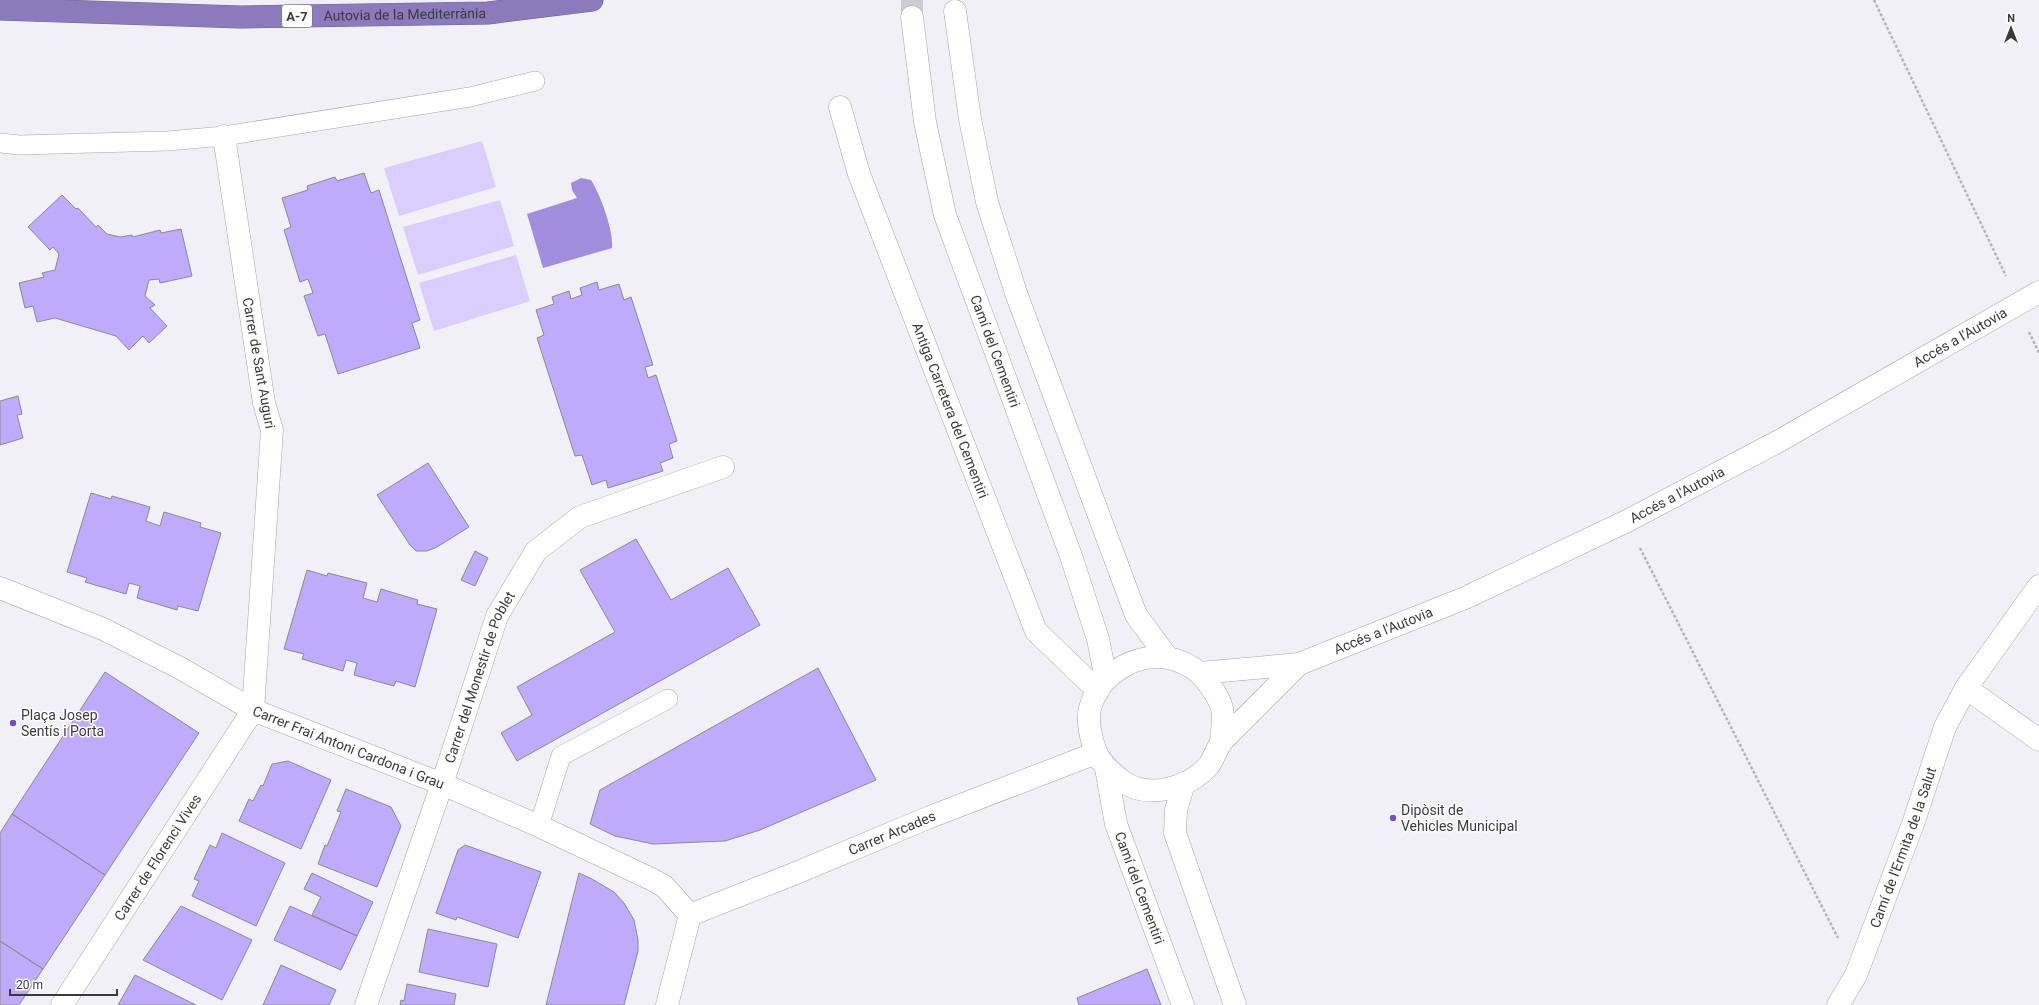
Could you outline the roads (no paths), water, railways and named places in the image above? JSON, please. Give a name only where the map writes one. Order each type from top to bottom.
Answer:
[{"type":"highway","name":"Autovia de la Mediterrània","points":[[0,9],[240,17],[488,13],[592,0]]},
{"type":"street","points":[[955,11],[970,119],[987,202],[1016,293],[1136,615],[1167,657]]},
{"type":"street","name":"Camí del Cementiri","points":[[912,17],[925,122],[945,215],[1071,556],[1098,639],[1102,685]]},
{"type":"street","name":"Antiga Carretera del Cementiri","points":[[840,107],[859,174],[1036,631],[1102,685]]},
{"type":"street","name":"Carrer de Sant Auguri","points":[[224,136],[264,403],[272,430],[253,710]]},
{"type":"street","name":"Accés a l'Autovia","points":[[1299,664],[1466,598],[1626,521],[1779,441],[2039,292]]},
{"type":"street","name":"Carrer del Monestir de Poblet","points":[[366,1005],[442,784],[497,616],[536,551],[580,517],[723,467]]},
{"type":"street","name":"Camí de l'Ermita de la Salut","points":[[1838,1005],[1856,975],[1914,821],[1945,727],[1966,688],[2039,586]]},
{"type":"street","name":"Carrer Frai Antoni Cardona i Grau","points":[[0,588],[103,629],[180,668],[253,710],[442,784],[538,826],[664,886],[690,915]]},
{"type":"street","points":[[1222,741],[1222,708],[1216,692],[1200,673],[1188,664],[1167,657],[1149,657],[1126,664],[1102,685],[1090,708],[1089,727],[1101,760],[1124,782],[1153,790],[1173,789],[1200,774],[1210,764],[1222,741],[1299,664]]},
{"type":"street","points":[[1200,673],[1299,664]]},
{"type":"street","points":[[1966,688],[2039,740]]},
{"type":"street","name":"Carrer de Florenci Vives","points":[[62,1005],[253,710]]},
{"type":"street","name":"Camí del Cementiri","points":[[1101,760],[1116,824],[1183,1005]]},
{"type":"street","name":"Carrer Arcades","points":[[690,915],[789,876],[930,817],[1101,760]]},
{"type":"street","points":[[1184,783],[1176,810],[1174,833],[1235,1005]]},
{"type":"street","points":[[667,1005],[690,915]]},
{"type":"lane","points":[[0,143],[19,145],[168,141],[224,136],[470,97],[535,81]]},
{"type":"lane","points":[[538,826],[561,756],[668,699]]},
{"type":"tunnel","points":[[912,0],[912,17]]},
{"type":"place","name":"Plaça Josep Sentís i Porta","points":[[13,723]]},
{"type":"place","name":"Dipòsit de Vehicles Municipal","points":[[1393,818]]}]
